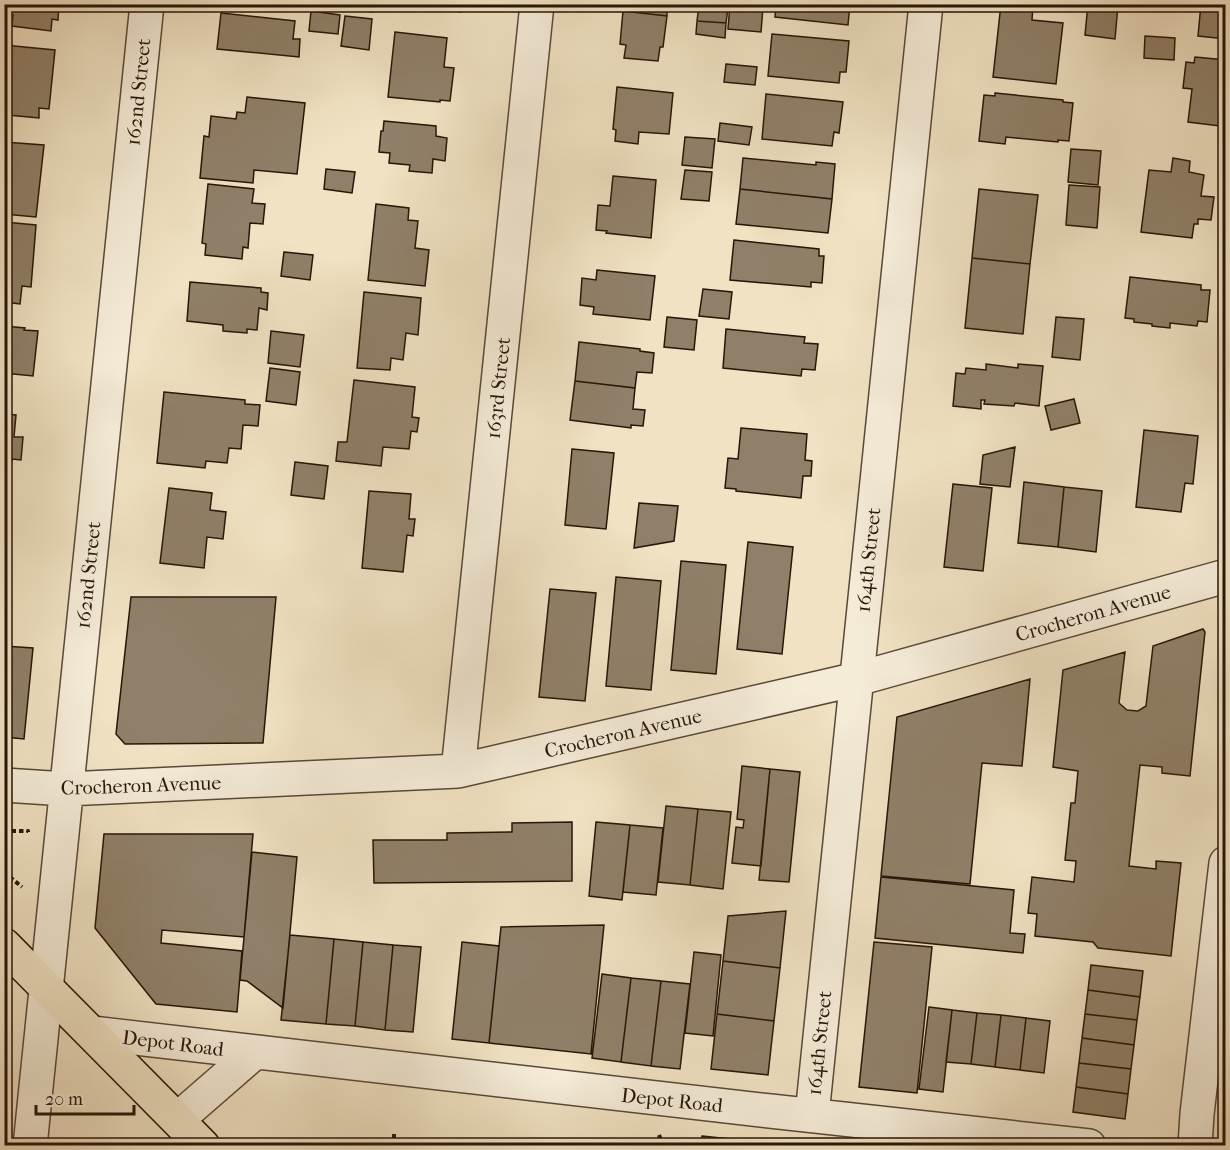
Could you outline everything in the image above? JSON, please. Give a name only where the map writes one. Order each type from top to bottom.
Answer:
[{"type":"main road","points":[[4,945],[204,1146]]},
{"type":"street","name":"162nd Street","points":[[30,1146],[147,4]]},
{"type":"street","name":"163rd Street","points":[[458,771],[537,4]]},
{"type":"street","name":"164th Street","points":[[812,1115],[926,4]]},
{"type":"street","name":"Crocheron Avenue","points":[[4,785],[66,789],[458,771],[857,679],[1226,576]]},
{"type":"street","points":[[1195,1146],[1226,863]]},
{"type":"street","name":"Depot Road","points":[[92,1033],[1089,1146]]},
{"type":"street","name":"Depot Road","points":[[178,1119],[255,1052]]},
{"type":"path","points":[[4,831],[28,831],[27,842]]},
{"type":"path","points":[[4,872],[22,887],[23,876]]},
{"type":"path","points":[[394,1134],[394,1143],[411,1146]]},
{"type":"path","points":[[659,1135],[663,1146]]},
{"type":"building","points":[[5,4],[59,4],[58,20],[52,19],[51,31],[12,26],[13,15],[7,14],[8,5]]},
{"type":"building","points":[[311,4],[341,4],[341,9]]},
{"type":"building","points":[[349,4],[374,4],[373,12],[348,9]]},
{"type":"building","points":[[408,4],[462,4],[461,12]]},
{"type":"building","points":[[624,4],[667,4],[667,16],[623,11]]},
{"type":"building","points":[[730,4],[763,7],[761,32],[728,29]]},
{"type":"building","points":[[776,4],[850,4],[848,25],[775,17]]},
{"type":"building","points":[[1001,4],[1033,6],[1032,20],[1063,23],[1056,84],[993,77]]},
{"type":"building","points":[[1088,4],[1118,5],[1115,39],[1085,35]]},
{"type":"building","points":[[1201,4],[1226,4],[1226,39],[1198,36]]},
{"type":"building","points":[[699,5],[728,8],[726,23],[697,21]]},
{"type":"building","points":[[311,11],[340,15],[338,34],[309,31]]},
{"type":"building","points":[[623,11],[667,16],[663,47],[660,47],[658,61],[624,58],[626,45],[620,44]]},
{"type":"building","points":[[221,13],[295,21],[293,39],[300,39],[299,57],[217,49]]},
{"type":"building","points":[[345,16],[372,19],[369,50],[341,46]]},
{"type":"building","points":[[697,21],[726,23],[725,38],[696,34]]},
{"type":"building","points":[[395,32],[447,38],[444,67],[454,68],[450,101],[388,97]]},
{"type":"building","points":[[772,34],[849,41],[846,72],[840,72],[839,83],[768,76]]},
{"type":"building","points":[[1145,36],[1175,38],[1174,60],[1144,58]]},
{"type":"building","points":[[4,45],[55,50],[49,109],[39,108],[39,118],[8,115],[9,105],[4,105]]},
{"type":"building","points":[[1195,57],[1226,60],[1226,93],[1224,93],[1220,126],[1188,122],[1192,89],[1183,88],[1186,62],[1194,63]]},
{"type":"building","points":[[726,64],[757,67],[755,85],[724,82]]},
{"type":"building","points":[[617,87],[673,93],[669,134],[639,132],[638,144],[615,141],[616,130],[613,129]]},
{"type":"building","points":[[995,93],[1073,103],[1069,141],[1006,137],[1005,144],[979,141],[984,95],[995,96]]},
{"type":"building","points":[[766,94],[843,102],[839,133],[834,132],[832,146],[762,139]]},
{"type":"building","points":[[247,97],[305,103],[297,174],[254,170],[253,183],[200,178],[204,136],[209,137],[211,116],[236,119],[237,112],[245,113]]},
{"type":"building","points":[[384,121],[436,126],[436,136],[447,138],[445,161],[433,159],[432,173],[409,171],[410,165],[389,163],[390,153],[379,152]]},
{"type":"building","points":[[720,123],[752,127],[749,145],[718,141]]},
{"type":"building","points":[[685,137],[715,139],[712,168],[682,165]]},
{"type":"building","points":[[4,142],[44,145],[36,217],[4,214]]},
{"type":"building","points":[[1071,149],[1101,151],[1098,185],[1068,182]]},
{"type":"building","points":[[743,158],[816,165],[816,162],[835,164],[832,199],[740,189]]},
{"type":"building","points":[[1173,158],[1190,161],[1189,172],[1204,175],[1201,196],[1214,197],[1211,220],[1198,219],[1198,224],[1194,224],[1192,238],[1141,232],[1149,170],[1171,172]]},
{"type":"building","points":[[326,169],[355,172],[352,193],[324,189]]},
{"type":"building","points":[[685,170],[712,172],[709,201],[681,199]]},
{"type":"building","points":[[613,176],[656,180],[651,238],[596,230],[598,205],[610,206]]},
{"type":"building","points":[[208,184],[254,189],[252,203],[265,204],[263,224],[250,223],[248,248],[243,247],[242,259],[205,255],[206,244],[202,243]]},
{"type":"building","points":[[1069,185],[1100,187],[1097,228],[1066,225]]},
{"type":"building","points":[[740,189],[832,199],[828,233],[736,224]]},
{"type":"building","points":[[979,189],[1038,195],[1030,264],[972,258]]},
{"type":"building","points":[[376,204],[409,208],[408,220],[418,221],[415,248],[429,250],[425,286],[368,280]]},
{"type":"building","points":[[4,222],[36,225],[31,287],[22,286],[20,304],[4,302]]},
{"type":"building","points":[[734,240],[819,249],[819,256],[824,256],[822,283],[811,282],[811,287],[730,280]]},
{"type":"building","points":[[284,252],[313,255],[310,280],[281,276]]},
{"type":"building","points":[[972,258],[1030,264],[1023,334],[965,328]]},
{"type":"building","points":[[597,270],[655,276],[650,320],[593,314],[594,307],[580,305],[582,278],[596,280]]},
{"type":"building","points":[[1130,277],[1201,285],[1201,290],[1210,290],[1207,322],[1198,321],[1197,326],[1170,323],[1170,328],[1134,322],[1134,319],[1125,318]]},
{"type":"building","points":[[190,282],[261,288],[261,292],[268,293],[267,310],[259,308],[257,330],[247,329],[247,333],[223,331],[223,325],[187,321]]},
{"type":"building","points":[[703,289],[732,292],[729,319],[699,316]]},
{"type":"building","points":[[364,292],[421,298],[418,335],[406,333],[403,360],[391,358],[390,370],[357,368]]},
{"type":"building","points":[[667,317],[697,320],[694,350],[664,347]]},
{"type":"building","points":[[1056,317],[1084,319],[1080,360],[1052,357]]},
{"type":"building","points":[[4,326],[38,331],[33,376],[4,373]]},
{"type":"building","points":[[726,329],[805,337],[804,343],[818,344],[815,370],[802,369],[801,376],[723,368]]},
{"type":"building","points":[[271,331],[304,335],[300,367],[268,363]]},
{"type":"building","points":[[579,342],[640,349],[640,351],[654,353],[652,373],[637,372],[635,388],[575,381]]},
{"type":"building","points":[[986,364],[1018,368],[1018,364],[1043,366],[1039,406],[1015,403],[1014,406],[984,404],[985,400],[981,400],[981,409],[953,406],[956,373],[965,374],[966,368],[986,370]]},
{"type":"building","points":[[270,368],[300,372],[296,405],[266,401]]},
{"type":"building","points":[[354,380],[415,387],[412,417],[419,418],[417,432],[411,431],[409,449],[383,447],[381,466],[336,461],[338,442],[347,442]]},
{"type":"building","points":[[575,381],[635,388],[633,409],[645,410],[643,426],[631,425],[631,428],[570,420]]},
{"type":"building","points":[[164,392],[245,400],[245,404],[260,405],[258,426],[243,425],[241,449],[229,448],[227,463],[206,461],[205,468],[157,463]]},
{"type":"building","points":[[1074,399],[1080,423],[1051,430],[1045,406]]},
{"type":"building","points":[[4,414],[16,415],[14,437],[23,437],[21,460],[12,459],[10,479],[4,479]]},
{"type":"building","points":[[741,428],[807,434],[805,460],[812,461],[811,476],[803,476],[801,498],[725,488],[728,458],[738,459]]},
{"type":"building","points":[[1144,430],[1198,436],[1193,484],[1185,483],[1181,512],[1136,507]]},
{"type":"building","points":[[1015,447],[1010,487],[980,484],[983,455]]},
{"type":"building","points":[[572,449],[614,453],[606,529],[565,525]]},
{"type":"building","points":[[295,462],[328,466],[324,499],[291,495]]},
{"type":"building","points":[[1024,482],[1064,487],[1058,547],[1018,543]]},
{"type":"building","points":[[953,484],[992,488],[983,571],[944,567]]},
{"type":"building","points":[[1064,487],[1102,491],[1096,552],[1058,547]]},
{"type":"building","points":[[169,488],[212,493],[210,510],[226,512],[223,539],[207,537],[204,568],[160,563]]},
{"type":"building","points":[[369,491],[411,494],[409,519],[415,519],[413,536],[407,535],[403,572],[362,568]]},
{"type":"building","points":[[639,503],[678,506],[674,541],[634,548]]},
{"type":"building","points":[[748,542],[793,547],[782,654],[737,649]]},
{"type":"building","points":[[681,561],[726,565],[716,674],[671,670]]},
{"type":"building","points":[[616,577],[661,581],[651,690],[606,686]]},
{"type":"building","points":[[550,589],[596,593],[585,701],[539,697]]},
{"type":"building","points":[[131,597],[276,597],[263,743],[125,744],[116,734]]},
{"type":"building","points":[[1203,629],[1205,632],[1190,776],[1162,773],[1162,767],[1140,765],[1129,866],[1156,869],[1156,861],[1181,863],[1171,956],[1098,948],[1093,942],[1035,936],[1037,914],[1028,913],[1032,877],[1074,882],[1076,861],[1065,860],[1071,803],[1075,803],[1078,771],[1053,767],[1063,670],[1125,652],[1119,703],[1127,710],[1138,711],[1146,706],[1153,646]]},
{"type":"building","points":[[4,646],[33,648],[24,739],[4,737]]},
{"type":"building","points":[[1030,679],[1022,766],[982,763],[970,884],[881,876],[897,717]]},
{"type":"building","points":[[742,766],[770,769],[761,866],[732,863],[736,827],[743,828],[744,820],[737,819]]},
{"type":"building","points":[[770,769],[800,772],[789,882],[759,880]]},
{"type":"building","points":[[666,806],[698,809],[690,885],[658,882]]},
{"type":"building","points":[[698,809],[731,812],[723,889],[690,885]]},
{"type":"building","points":[[572,822],[572,881],[374,883],[373,840],[447,840],[447,833],[512,832],[512,823]]},
{"type":"building","points":[[596,822],[630,825],[622,900],[589,896]]},
{"type":"building","points":[[630,825],[663,828],[656,895],[623,892]]},
{"type":"building","points":[[104,834],[253,834],[244,937],[162,930],[161,943],[242,951],[237,1012],[156,1004],[95,928]]},
{"type":"building","points":[[252,852],[297,857],[283,1008],[247,981],[240,980]]},
{"type":"building","points":[[881,877],[1014,890],[1010,933],[1025,934],[1023,953],[875,938]]},
{"type":"building","points":[[786,911],[780,968],[723,961],[728,916]]},
{"type":"building","points":[[604,925],[591,1054],[489,1043],[501,927]]},
{"type":"building","points":[[290,935],[334,939],[326,1024],[281,1020]]},
{"type":"building","points":[[334,939],[363,942],[355,1026],[326,1024]]},
{"type":"building","points":[[363,942],[393,945],[385,1030],[355,1026]]},
{"type":"building","points":[[462,942],[499,946],[489,1043],[452,1039]]},
{"type":"building","points":[[874,942],[932,947],[917,1093],[859,1087]]},
{"type":"building","points":[[393,945],[421,947],[413,1032],[385,1030]]},
{"type":"building","points":[[694,952],[721,955],[713,1036],[685,1033]]},
{"type":"building","points":[[723,961],[780,968],[774,1021],[717,1014]]},
{"type":"building","points":[[1091,965],[1143,971],[1140,997],[1088,990]]},
{"type":"building","points":[[602,974],[631,978],[621,1062],[592,1058]]},
{"type":"building","points":[[631,978],[661,981],[651,1066],[621,1062]]},
{"type":"building","points":[[661,981],[690,984],[680,1069],[651,1066]]},
{"type":"building","points":[[1088,990],[1140,997],[1137,1020],[1085,1014]]},
{"type":"building","points":[[929,1007],[952,1010],[943,1092],[919,1089]]},
{"type":"building","points":[[952,1010],[977,1013],[971,1064],[946,1062]]},
{"type":"building","points":[[977,1013],[1001,1015],[995,1067],[971,1064]]},
{"type":"building","points":[[717,1014],[774,1021],[768,1075],[711,1069]]},
{"type":"building","points":[[1085,1014],[1137,1020],[1134,1045],[1082,1038]]},
{"type":"building","points":[[1001,1015],[1026,1018],[1020,1070],[995,1067]]},
{"type":"building","points":[[1026,1018],[1050,1021],[1044,1073],[1020,1070]]},
{"type":"building","points":[[1082,1038],[1134,1045],[1131,1069],[1079,1063]]},
{"type":"building","points":[[1079,1063],[1131,1069],[1128,1094],[1076,1087]]},
{"type":"building","points":[[1076,1087],[1128,1094],[1125,1119],[1073,1112]]},
{"type":"building","points":[[702,1136],[798,1146],[701,1146]]},
{"type":"railway","points":[[4,1140],[49,1146]]}]
